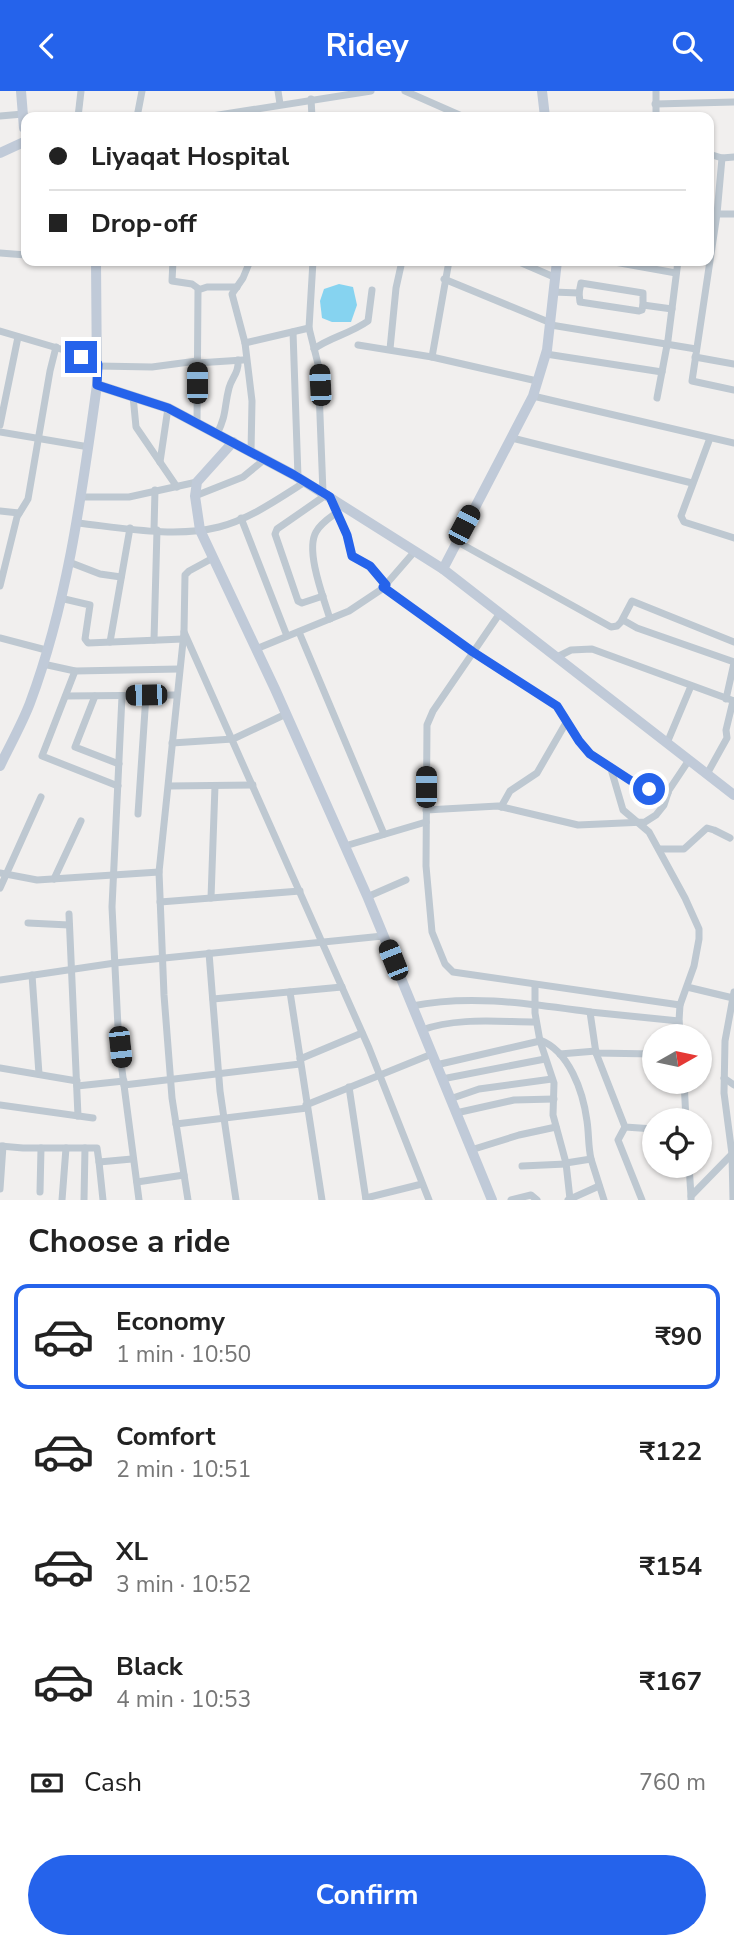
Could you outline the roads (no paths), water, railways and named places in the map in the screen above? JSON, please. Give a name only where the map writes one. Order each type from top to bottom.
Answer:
[{"type":"street","points":[[21,91],[23,112]]},
{"type":"street","points":[[79,112],[81,91]]},
{"type":"street","points":[[138,112],[142,91]]},
{"type":"street","points":[[278,91],[280,104]]},
{"type":"street","points":[[250,112],[280,104],[371,91]]},
{"type":"street","points":[[405,91],[452,112]]},
{"type":"street","points":[[542,91],[544,112]]},
{"type":"street","points":[[656,91],[656,112]]},
{"type":"street","points":[[311,99],[312,112]]},
{"type":"street","points":[[655,104],[734,102]]},
{"type":"street","points":[[442,112],[443,108]]},
{"type":"street","points":[[0,116],[21,114]]},
{"type":"street","points":[[0,153],[21,142]]},
{"type":"street","points":[[714,156],[734,157]]},
{"type":"street","points":[[714,208],[722,158]]},
{"type":"street","points":[[714,214],[734,214]]},
{"type":"street","points":[[0,253],[21,255]]},
{"type":"street","points":[[0,766],[29,705],[43,664],[61,598],[83,497],[97,385],[96,266]]},
{"type":"street","points":[[173,266],[172,281],[192,284],[199,289],[237,287]]},
{"type":"street","points":[[248,266],[232,297],[245,343],[252,401],[251,452]]},
{"type":"street","points":[[313,266],[309,328],[318,365],[326,495],[347,535],[352,556],[370,566],[384,586],[473,652],[557,706],[590,754],[642,787],[668,793]]},
{"type":"street","points":[[390,349],[401,266]]},
{"type":"street","points":[[432,357],[448,266]]},
{"type":"street","points":[[529,266],[554,277]]},
{"type":"street","points":[[443,569],[533,396],[546,354],[555,266]]},
{"type":"street","points":[[637,266],[676,273]]},
{"type":"street","points":[[657,398],[668,342],[677,266]]},
{"type":"street","points":[[707,266],[692,383],[734,390]]},
{"type":"street","points":[[444,279],[551,324],[668,342],[734,364]]},
{"type":"street","points":[[581,283],[643,293],[643,305],[640,311],[580,302],[579,293],[581,283]]},
{"type":"street","points":[[197,423],[199,289]]},
{"type":"street","points":[[314,349],[324,342],[344,336],[368,321],[372,290]]},
{"type":"street","points":[[554,292],[579,293]]},
{"type":"street","points":[[643,305],[672,309]]},
{"type":"street","points":[[245,343],[309,328]]},
{"type":"street","points":[[0,331],[56,347],[98,365],[152,367],[247,360]]},
{"type":"street","points":[[293,332],[302,479]]},
{"type":"street","points":[[0,425],[2,403],[18,337]]},
{"type":"street","points":[[358,345],[432,357],[537,381]]},
{"type":"street","points":[[0,586],[19,513],[28,499],[56,347]]},
{"type":"street","points":[[546,354],[662,372]]},
{"type":"street","points":[[217,434],[226,417],[229,386],[238,371],[238,360]]},
{"type":"street","points":[[97,385],[168,408],[265,459],[302,479],[443,569],[734,795]]},
{"type":"street","points":[[133,396],[136,427],[177,487]]},
{"type":"street","points":[[533,396],[734,443]]},
{"type":"street","points":[[160,462],[168,408]]},
{"type":"street","points":[[0,432],[89,447]]},
{"type":"street","points":[[512,438],[692,483]]},
{"type":"street","points":[[710,438],[681,514],[682,519],[684,522],[734,538]]},
{"type":"street","points":[[233,442],[197,482],[195,496],[200,530],[345,846],[492,1200]]},
{"type":"street","points":[[195,496],[243,477],[265,459]]},
{"type":"street","points":[[78,523],[155,530],[200,530],[241,519],[265,507],[302,479]]},
{"type":"street","points":[[83,497],[129,497],[197,482]]},
{"type":"street","points":[[154,640],[155,490]]},
{"type":"street","points":[[323,596],[299,603],[275,534],[277,529],[326,495]]},
{"type":"street","points":[[0,511],[19,513]]},
{"type":"street","points":[[330,619],[316,568],[313,539],[320,526],[336,513]]},
{"type":"street","points":[[241,519],[287,636]]},
{"type":"street","points":[[110,642],[130,528]]},
{"type":"street","points":[[456,541],[611,627],[617,626],[633,601],[734,642]]},
{"type":"street","points":[[256,649],[349,611],[384,586],[415,551]]},
{"type":"street","points":[[188,1200],[171,1079],[159,872],[183,635],[186,573],[213,558]]},
{"type":"street","points":[[69,562],[121,577]]},
{"type":"street","points":[[61,598],[90,605],[86,642],[154,640],[183,635]]},
{"type":"street","points":[[500,613],[429,718],[426,742],[426,866],[432,932],[444,964],[453,972],[680,1005]]},
{"type":"street","points":[[622,619],[638,628],[734,663],[726,740],[707,774]]},
{"type":"street","points":[[299,632],[384,834]]},
{"type":"street","points":[[183,635],[233,739],[323,943],[429,1200]]},
{"type":"street","points":[[0,638],[47,650]]},
{"type":"street","points":[[557,657],[570,650],[592,649],[731,700]]},
{"type":"street","points":[[43,664],[75,671],[178,669]]},
{"type":"street","points":[[75,671],[42,756],[118,786]]},
{"type":"street","points":[[667,743],[691,686]]},
{"type":"street","points":[[138,814],[146,695]]},
{"type":"street","points":[[66,696],[176,695]]},
{"type":"street","points":[[95,696],[75,747],[119,764]]},
{"type":"street","points":[[122,696],[112,875],[124,1083],[139,1200]]},
{"type":"street","points":[[172,743],[233,739],[286,713]]},
{"type":"street","points":[[501,807],[510,791],[537,773],[567,721]]},
{"type":"street","points":[[426,810],[501,807],[578,825],[645,822],[656,815],[664,805],[668,793],[689,760]]},
{"type":"street","points":[[611,769],[620,804],[630,818],[649,832],[699,929],[694,966],[680,1005],[679,1024]]},
{"type":"street","points":[[169,786],[253,785]]},
{"type":"street","points":[[211,898],[215,786]]},
{"type":"street","points":[[0,888],[3,873],[41,797]]},
{"type":"street","points":[[54,879],[81,821]]},
{"type":"street","points":[[345,846],[426,822]]},
{"type":"street","points":[[659,849],[684,849],[707,828],[730,838]]},
{"type":"street","points":[[3,873],[37,880],[159,872]]},
{"type":"street","points":[[367,897],[406,880]]},
{"type":"street","points":[[160,902],[300,891]]},
{"type":"street","points":[[69,913],[79,1116]]},
{"type":"street","points":[[28,923],[69,925]]},
{"type":"street","points":[[0,980],[115,963],[383,936]]},
{"type":"street","points":[[209,953],[219,1074],[236,1200]]},
{"type":"street","points":[[32,975],[38,1074]]},
{"type":"street","points":[[535,985],[536,1022],[552,1079],[553,1115],[566,1163],[569,1199],[599,1187]]},
{"type":"street","points":[[213,999],[342,987]]},
{"type":"street","points":[[687,987],[733,995],[731,1028],[725,1041],[724,1078],[733,1153],[733,1200]]},
{"type":"street","points":[[290,992],[322,1200]]},
{"type":"street","points":[[412,1006],[454,1000],[535,1004],[679,1021]]},
{"type":"street","points":[[590,1012],[596,1052],[625,1127],[618,1140],[642,1200]]},
{"type":"street","points":[[422,1030],[452,1023],[536,1022]]},
{"type":"street","points":[[0,1068],[77,1083],[171,1079],[300,1061],[362,1033]]},
{"type":"street","points":[[436,1065],[540,1040],[552,1045],[571,1068],[586,1114],[591,1159],[604,1200]]},
{"type":"street","points":[[176,1123],[307,1107],[432,1054]]},
{"type":"street","points":[[560,1054],[642,1054]]},
{"type":"street","points":[[442,1079],[545,1059]]},
{"type":"street","points":[[724,1078],[734,1085]]},
{"type":"street","points":[[450,1099],[479,1089],[552,1079]]},
{"type":"street","points":[[349,1087],[366,1199],[422,1184]]},
{"type":"street","points":[[456,1114],[514,1100],[554,1099]]},
{"type":"street","points":[[0,1105],[93,1118]]},
{"type":"street","points":[[471,1150],[556,1127]]},
{"type":"street","points":[[625,1127],[642,1128]]},
{"type":"street","points":[[0,1189],[1,1146],[97,1148],[103,1200]]},
{"type":"street","points":[[40,1192],[41,1148]]},
{"type":"street","points":[[62,1200],[66,1148]]},
{"type":"street","points":[[84,1200],[85,1148]]},
{"type":"street","points":[[691,1198],[733,1153]]},
{"type":"street","points":[[99,1162],[132,1159]]},
{"type":"street","points":[[522,1165],[591,1159]]},
{"type":"street","points":[[137,1182],[184,1175]]},
{"type":"street","points":[[690,1178],[691,1198]]},
{"type":"street","points":[[511,1200],[531,1195],[537,1200]]},
{"type":"water","points":[[339,284],[353,287],[357,305],[351,322],[332,322],[322,318],[320,301],[324,289]]}]
